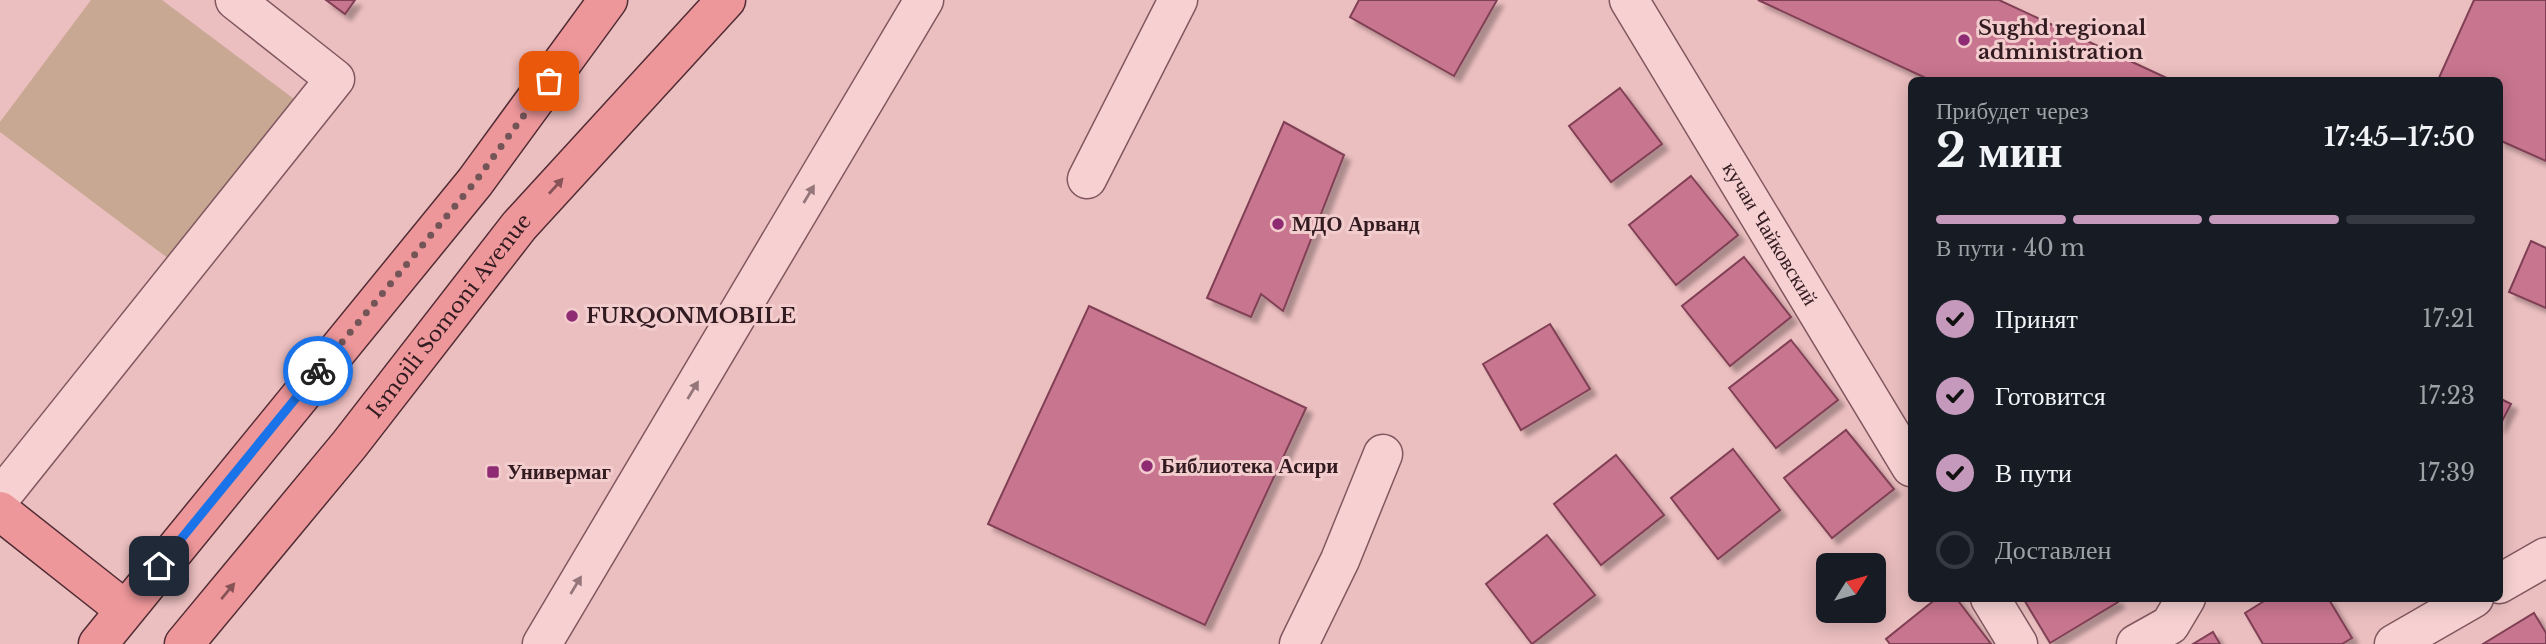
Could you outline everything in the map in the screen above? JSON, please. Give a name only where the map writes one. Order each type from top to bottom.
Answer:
[{"type":"main road","points":[[98,644],[475,182],[608,0]]},
{"type":"main road","name":"Ismoili Somoni Avenue","points":[[184,644],[349,445],[519,226],[726,0]]},
{"type":"main road","points":[[0,511],[124,609]]},
{"type":"street","points":[[0,498],[335,79],[235,0]]},
{"type":"street","points":[[542,644],[924,0]]},
{"type":"street","points":[[1087,179],[1178,0]]},
{"type":"street","name":"кучаи Чайковский","points":[[1629,0],[1908,462]]},
{"type":"street","points":[[1299,644],[1340,560],[1383,454]]},
{"type":"street","points":[[2503,582],[2546,557]]},
{"type":"street","points":[[1992,602],[2018,644]]},
{"type":"street","points":[[2136,644],[2170,625],[2184,602]]},
{"type":"street","points":[[2395,644],[2466,602]]},
{"type":"shaded area","points":[[91,0],[162,0],[294,99],[173,262],[0,132],[0,122]]},
{"type":"building","points":[[326,0],[355,0],[345,14]]},
{"type":"building","points":[[1359,0],[1497,0],[1454,76],[1350,17]]},
{"type":"building","name":"Sughd regional administration","points":[[1758,0],[1999,0],[2165,77],[1924,77]]},
{"type":"building","points":[[2474,0],[2546,0],[2546,161],[2503,142],[2503,77],[2439,77]]},
{"type":"building","points":[[1620,88],[1662,144],[1611,182],[1569,126]]},
{"type":"building","name":"МДО Арванд","points":[[1284,122],[1344,155],[1283,311],[1261,294],[1251,317],[1207,298]]},
{"type":"building","points":[[1691,176],[1738,235],[1676,285],[1629,225]]},
{"type":"building","points":[[2531,241],[2546,248],[2546,308],[2509,292]]},
{"type":"building","points":[[1744,257],[1791,317],[1730,366],[1682,306]]},
{"type":"building","name":"Библиотека Асири","points":[[1089,306],[1306,408],[1205,625],[988,524]]},
{"type":"building","points":[[1550,324],[1590,389],[1521,430],[1483,364]]},
{"type":"building","points":[[1791,340],[1838,400],[1776,448],[1729,388]]},
{"type":"building","points":[[2503,400],[2511,404],[2503,419]]},
{"type":"building","points":[[1846,430],[1894,489],[1832,538],[1784,478]]},
{"type":"building","points":[[1733,449],[1780,510],[1718,559],[1671,498]]},
{"type":"building","points":[[1616,455],[1664,515],[1601,565],[1554,504]]},
{"type":"building","points":[[1547,535],[1595,595],[1532,644],[1486,584]]},
{"type":"building","points":[[1932,602],[1959,602],[1991,644],[1890,644],[1886,639]]},
{"type":"building","points":[[2025,602],[2118,602],[2050,643]]},
{"type":"building","points":[[2263,602],[2330,602],[2352,638],[2342,644],[2263,644],[2245,613]]},
{"type":"building","points":[[2534,613],[2546,633],[2546,644],[2483,644]]},
{"type":"building","points":[[2213,632],[2220,644],[2193,644]]},
{"type":"way so far","points":[[318,371],[475,182],[549,81]]},
{"type":"place","name":"Sughd regional administration","points":[[1964,40]]},
{"type":"place","name":"МДО Арванд","points":[[1278,224]]},
{"type":"place","name":"FURQONMOBILE","points":[[572,316]]},
{"type":"place","name":"Библиотека Асири","points":[[1147,466]]},
{"type":"place","name":"Универмаг","points":[[493,472]]},
{"type":"route","points":[[159,566],[318,371]]}]
